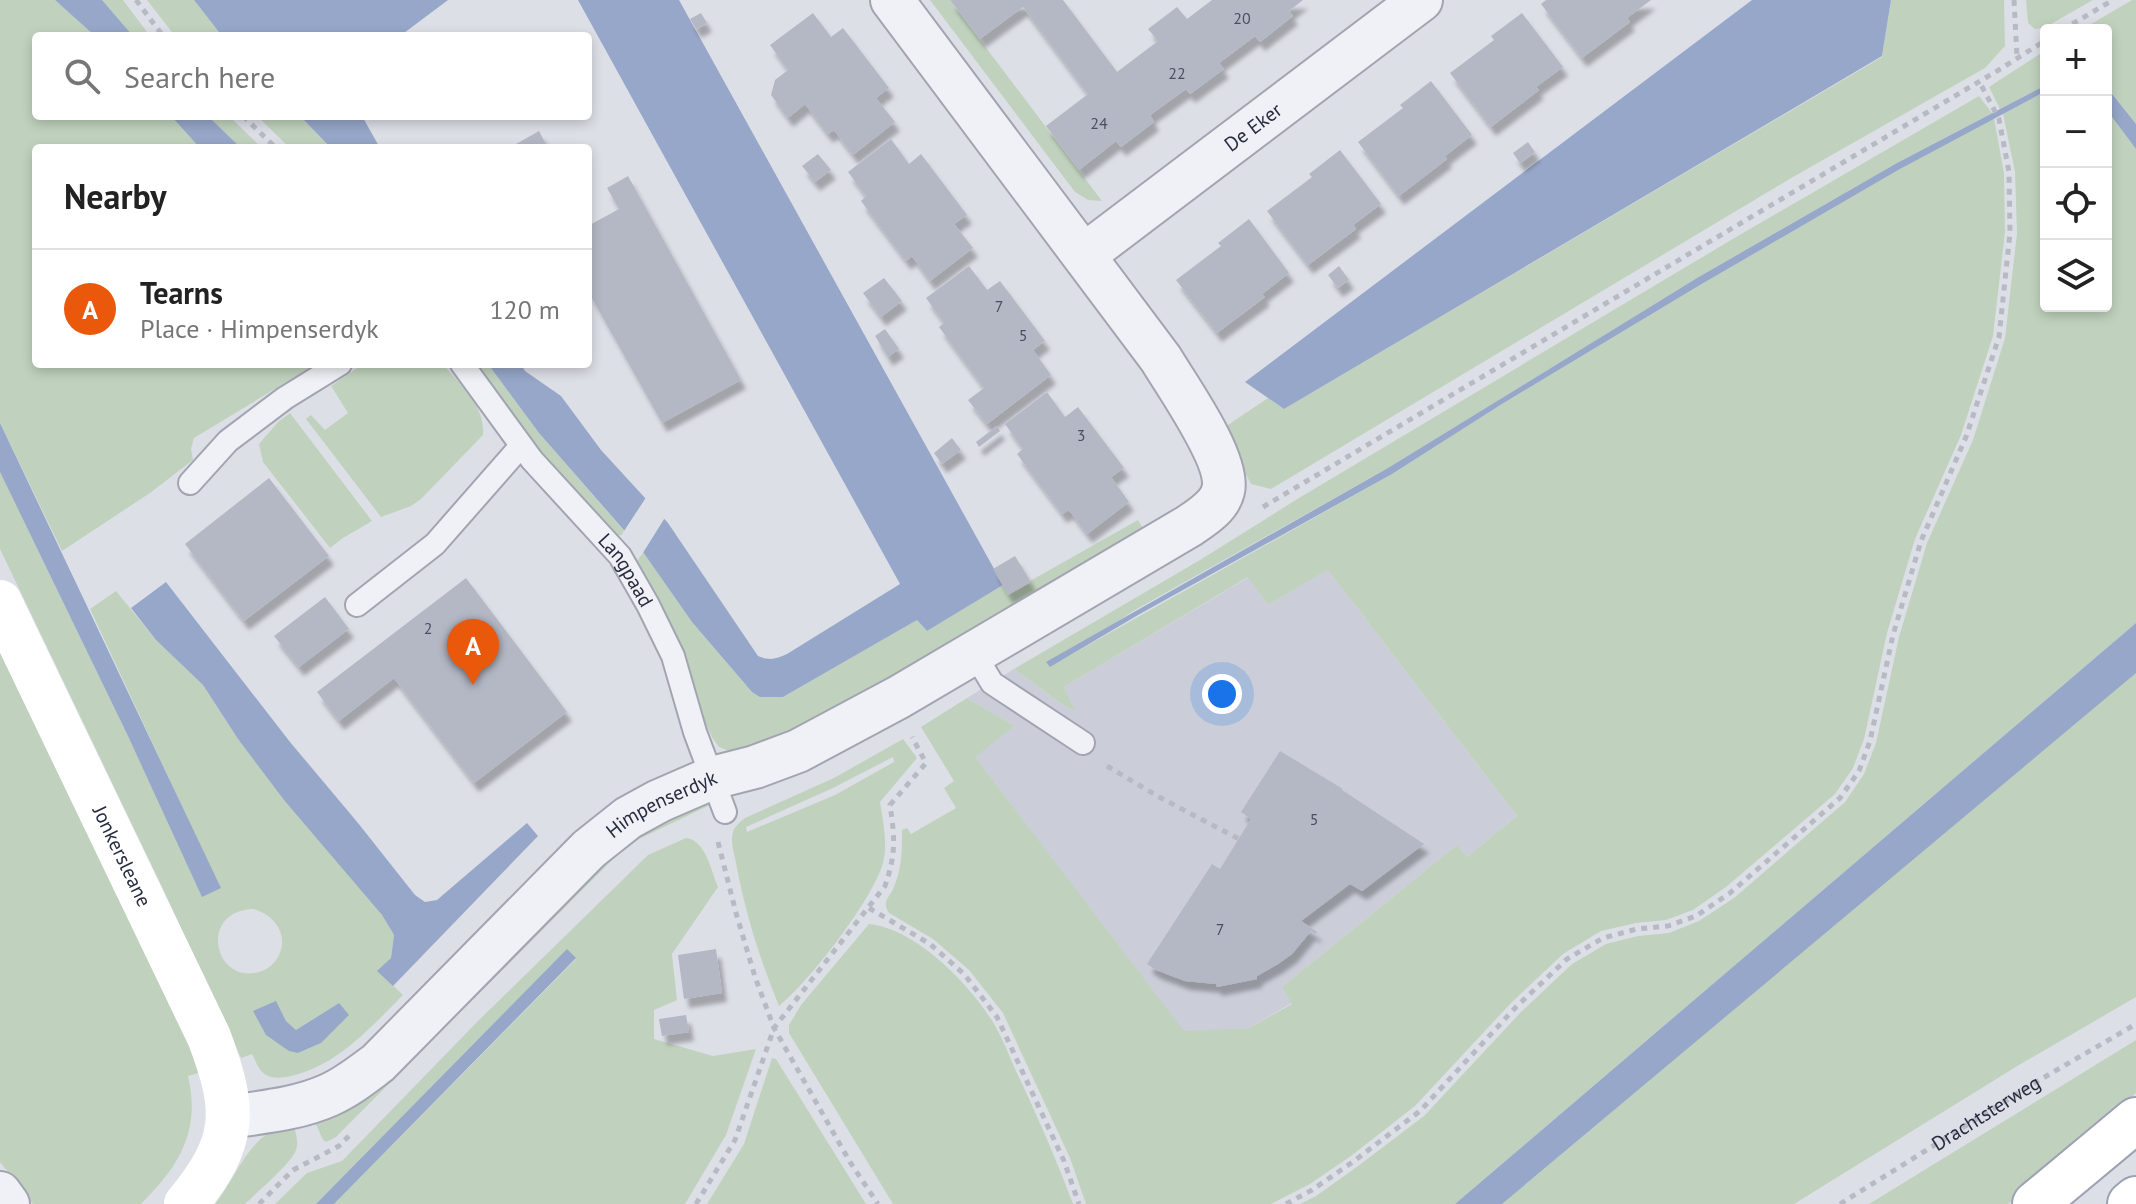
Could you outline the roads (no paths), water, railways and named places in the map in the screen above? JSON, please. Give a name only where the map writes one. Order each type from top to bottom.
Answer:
[{"type":"street","points":[[892,0],[1084,255]]},
{"type":"street","name":"De Eker","points":[[1084,255],[1421,0]]},
{"type":"street","name":"Himpenserdyk","points":[[229,1117],[297,1107],[330,1095],[354,1081],[378,1063],[589,849],[628,818],[659,801],[718,795],[755,767],[798,751],[899,697],[1210,512],[1223,492],[1223,470],[1197,417],[1161,359],[1084,255]]},
{"type":"street","name":"Jonkersleane","points":[[0,602],[209,1037],[222,1071],[229,1117]]},
{"type":"street","points":[[186,1204],[208,1177],[225,1141],[229,1117]]},
{"type":"street","points":[[2035,1204],[2136,1120]]},
{"type":"street","points":[[0,1193],[8,1204]]},
{"type":"street","points":[[2130,1204],[2136,1199]]},
{"type":"lane","points":[[190,483],[228,441],[285,398],[334,368]]},
{"type":"lane","name":"Langpaad","points":[[465,368],[532,460],[620,556],[673,656],[695,732],[718,795]]},
{"type":"lane","points":[[357,605],[435,544],[521,446]]},
{"type":"lane","points":[[974,653],[992,683],[1083,743]]},
{"type":"water","points":[[55,0],[102,0],[130,32],[91,32]]},
{"type":"water","points":[[194,0],[448,0],[405,32],[219,32]]},
{"type":"water","points":[[578,0],[679,0],[1003,585],[927,631],[917,620],[783,697],[760,697],[752,692],[692,622],[643,552],[539,433],[491,368],[523,368],[561,396],[601,450],[668,523],[758,656],[773,659],[787,654],[900,584]]},
{"type":"water","points":[[1752,0],[1891,0],[1882,56],[1284,409],[1245,382]]},
{"type":"water","points":[[2040,88],[2040,94],[1900,169],[1700,285],[1392,474],[1050,667],[1046,662],[1388,468],[1697,278],[1897,163]]},
{"type":"water","points":[[2112,94],[2136,124],[2136,149],[2112,117]]},
{"type":"water","points":[[175,120],[212,120],[237,144],[196,144]]},
{"type":"water","points":[[304,120],[364,120],[378,144],[327,144]]},
{"type":"water","points":[[0,423],[221,888],[202,897],[0,472]]},
{"type":"water","points":[[166,582],[290,742],[415,895],[425,902],[437,900],[527,823],[538,836],[393,986],[377,971],[391,958],[394,935],[382,915],[284,800],[238,739],[203,685],[156,640],[131,608]]},
{"type":"water","points":[[2136,623],[2136,673],[1502,1204],[1455,1204]]},
{"type":"water","points":[[567,949],[576,958],[334,1204],[316,1204]]},
{"type":"water","points":[[276,1001],[286,1021],[296,1030],[339,1003],[349,1015],[321,1043],[298,1053],[289,1051],[266,1035],[253,1011]]},
{"type":"place","name":"Tearns","points":[[473,685]]}]
